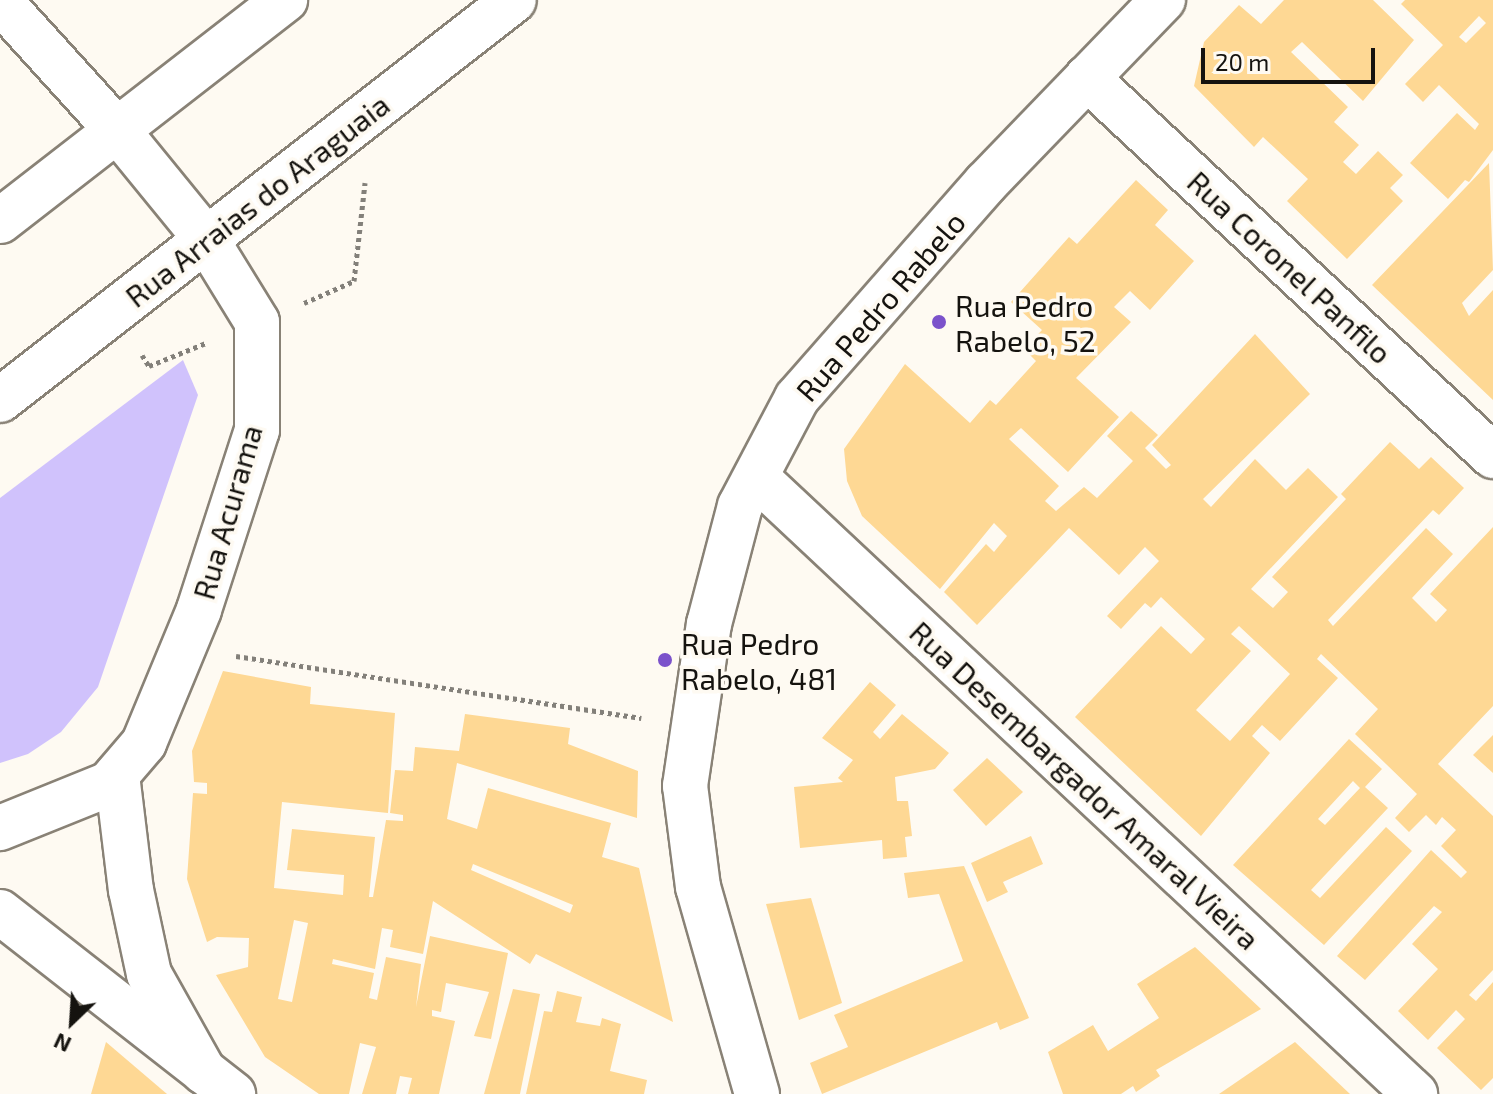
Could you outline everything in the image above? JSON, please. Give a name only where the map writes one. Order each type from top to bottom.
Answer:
[{"type":"street","points":[[0,221],[285,0]]},
{"type":"street","name":"Rua Arraias do Araguaia","points":[[0,400],[514,0]]},
{"type":"street","name":"Rua Pedro Rabelo","points":[[757,1094],[698,887],[685,786],[709,624],[740,506],[797,398],[986,183],[1163,0]]},
{"type":"street","name":"Rua Acurama","points":[[0,1],[118,131],[206,239],[257,322],[257,430],[184,648],[144,743],[109,784],[0,828]]},
{"type":"street","name":"Rua Coronel Panfilo","points":[[1087,78],[1493,456]]},
{"type":"street","name":"Rua Desembargador Amaral Vieira","points":[[756,477],[1415,1094]]},
{"type":"street","points":[[117,775],[131,890],[149,974],[218,1083]]},
{"type":"street","points":[[0,912],[218,1083]]},
{"type":"path","points":[[184,648],[693,726]]},
{"type":"shaded area","points":[[183,360],[198,395],[98,687],[61,732],[28,754],[0,763],[0,498]]},
{"type":"building","points":[[1284,0],[1373,0],[1414,40],[1363,101],[1302,42],[1291,52],[1348,107],[1334,122],[1359,145],[1343,162],[1356,174],[1378,151],[1403,175],[1390,188],[1403,201],[1347,259],[1287,201],[1308,179],[1263,137],[1254,147],[1194,86],[1204,42],[1239,5],[1261,24]]},
{"type":"building","points":[[1405,0],[1493,0],[1493,150],[1469,182],[1465,180],[1448,199],[1410,163],[1457,113],[1475,130],[1479,124],[1439,85],[1423,102],[1405,84],[1443,45],[1401,4]],"holes":[[[1479,16],[1486,23],[1466,43],[1459,37]]]},
{"type":"building","points":[[1489,163],[1493,270],[1462,303],[1469,316],[1493,290],[1493,400],[1372,285]]},
{"type":"building","points":[[1136,180],[1168,210],[1155,225],[1194,261],[1150,310],[1130,291],[1114,307],[1131,322],[1076,378],[1119,417],[1068,472],[1021,428],[1009,439],[1059,486],[1045,501],[1056,511],[1084,487],[1097,498],[1133,461],[1107,436],[1131,411],[1158,435],[1145,448],[1166,469],[1171,465],[1152,445],[1255,334],[1310,394],[1203,499],[1211,507],[1255,459],[1286,490],[1308,468],[1338,497],[1251,589],[1273,608],[1288,592],[1272,577],[1346,499],[1341,494],[1390,442],[1419,469],[1431,457],[1464,488],[1439,515],[1433,510],[1328,620],[1333,626],[1426,528],[1453,554],[1412,598],[1436,622],[1447,610],[1430,594],[1493,527],[1493,706],[1438,764],[1493,816],[1493,970],[1469,995],[1476,1001],[1493,982],[1493,1078],[1481,1090],[1437,1048],[1465,1019],[1456,1010],[1428,1040],[1398,1011],[1438,969],[1412,944],[1442,912],[1434,906],[1365,980],[1337,956],[1431,850],[1461,878],[1467,872],[1441,846],[1456,830],[1442,817],[1436,825],[1426,815],[1409,832],[1395,818],[1417,794],[1355,734],[1378,709],[1321,654],[1317,659],[1338,678],[1280,741],[1262,725],[1252,736],[1270,753],[1201,836],[1075,717],[1161,626],[1191,654],[1205,639],[1161,597],[1151,608],[1145,603],[1121,629],[1107,616],[1159,561],[1145,547],[1119,575],[1069,528],[977,625],[944,592],[986,544],[994,552],[1007,536],[994,523],[940,589],[862,516],[847,481],[844,449],[905,364],[970,423],[990,400],[996,405],[1036,361],[1024,349],[1042,330],[1011,302],[1069,237],[1077,244]],"holes":[[[1239,626],[1290,674],[1230,741],[1196,710],[1251,651],[1231,634]]]},
{"type":"building","points":[[223,671],[311,687],[310,704],[395,713],[388,813],[282,802],[274,888],[343,895],[344,875],[287,870],[292,829],[375,837],[369,897],[373,897],[386,820],[403,821],[403,815],[390,813],[395,770],[413,771],[415,747],[459,751],[465,714],[570,728],[568,744],[638,771],[637,818],[457,763],[447,819],[477,829],[488,788],[611,823],[602,857],[639,868],[673,1022],[536,954],[530,964],[433,901],[423,954],[390,947],[393,930],[382,928],[375,969],[333,959],[332,964],[374,973],[369,998],[377,1000],[386,957],[421,964],[416,1007],[430,936],[508,953],[491,1039],[474,1036],[489,992],[446,983],[441,1012],[432,1010],[432,1016],[455,1021],[439,1094],[408,1094],[412,1078],[400,1076],[396,1094],[362,1094],[376,1047],[360,1043],[349,1094],[319,1094],[265,1057],[216,975],[248,967],[249,938],[217,937],[207,942],[187,879],[193,793],[207,794],[207,783],[194,782],[192,751]],"holes":[[[473,864],[573,905],[570,913],[471,870]],[[294,920],[308,923],[292,1002],[278,999]]]},
{"type":"building","points":[[870,682],[896,705],[873,732],[880,739],[902,714],[949,753],[935,769],[895,777],[897,801],[908,801],[912,836],[905,837],[907,857],[883,859],[882,840],[800,848],[794,787],[843,782],[838,778],[853,760],[822,738]]},
{"type":"building","points":[[1493,735],[1493,773],[1473,755]]},
{"type":"building","points":[[1349,739],[1382,769],[1365,787],[1388,808],[1311,890],[1320,898],[1386,827],[1412,851],[1324,945],[1233,865]],"holes":[[[1353,781],[1360,788],[1325,825],[1318,819]]]},
{"type":"building","points":[[987,758],[1023,792],[986,826],[953,790]]},
{"type":"building","points":[[1031,836],[1043,864],[1003,882],[1008,892],[987,902],[971,863]]},
{"type":"building","points":[[964,866],[1029,1018],[1000,1030],[997,1022],[822,1094],[810,1063],[848,1047],[834,1015],[963,961],[939,894],[908,898],[904,873]]},
{"type":"building","points":[[811,898],[842,1003],[799,1020],[766,904]]},
{"type":"building","points":[[1195,947],[1261,1009],[1156,1070],[1160,1076],[1136,1092],[1133,1086],[1121,1094],[1063,1094],[1048,1052],[1093,1025],[1108,1051],[1159,1018],[1137,984]]},
{"type":"building","points":[[513,989],[540,994],[520,1094],[484,1094]]},
{"type":"building","points":[[557,991],[582,997],[576,1022],[600,1026],[602,1018],[621,1024],[610,1071],[647,1080],[644,1094],[526,1094],[544,1011],[552,1012]]},
{"type":"building","points":[[106,1042],[167,1094],[91,1094]]},
{"type":"building","points":[[1295,1042],[1350,1094],[1219,1094]]},
{"type":"place","name":"Rua Pedro Rabelo, 52","points":[[939,322]]},
{"type":"place","name":"Rua Pedro Rabelo, 481","points":[[665,660]]}]
